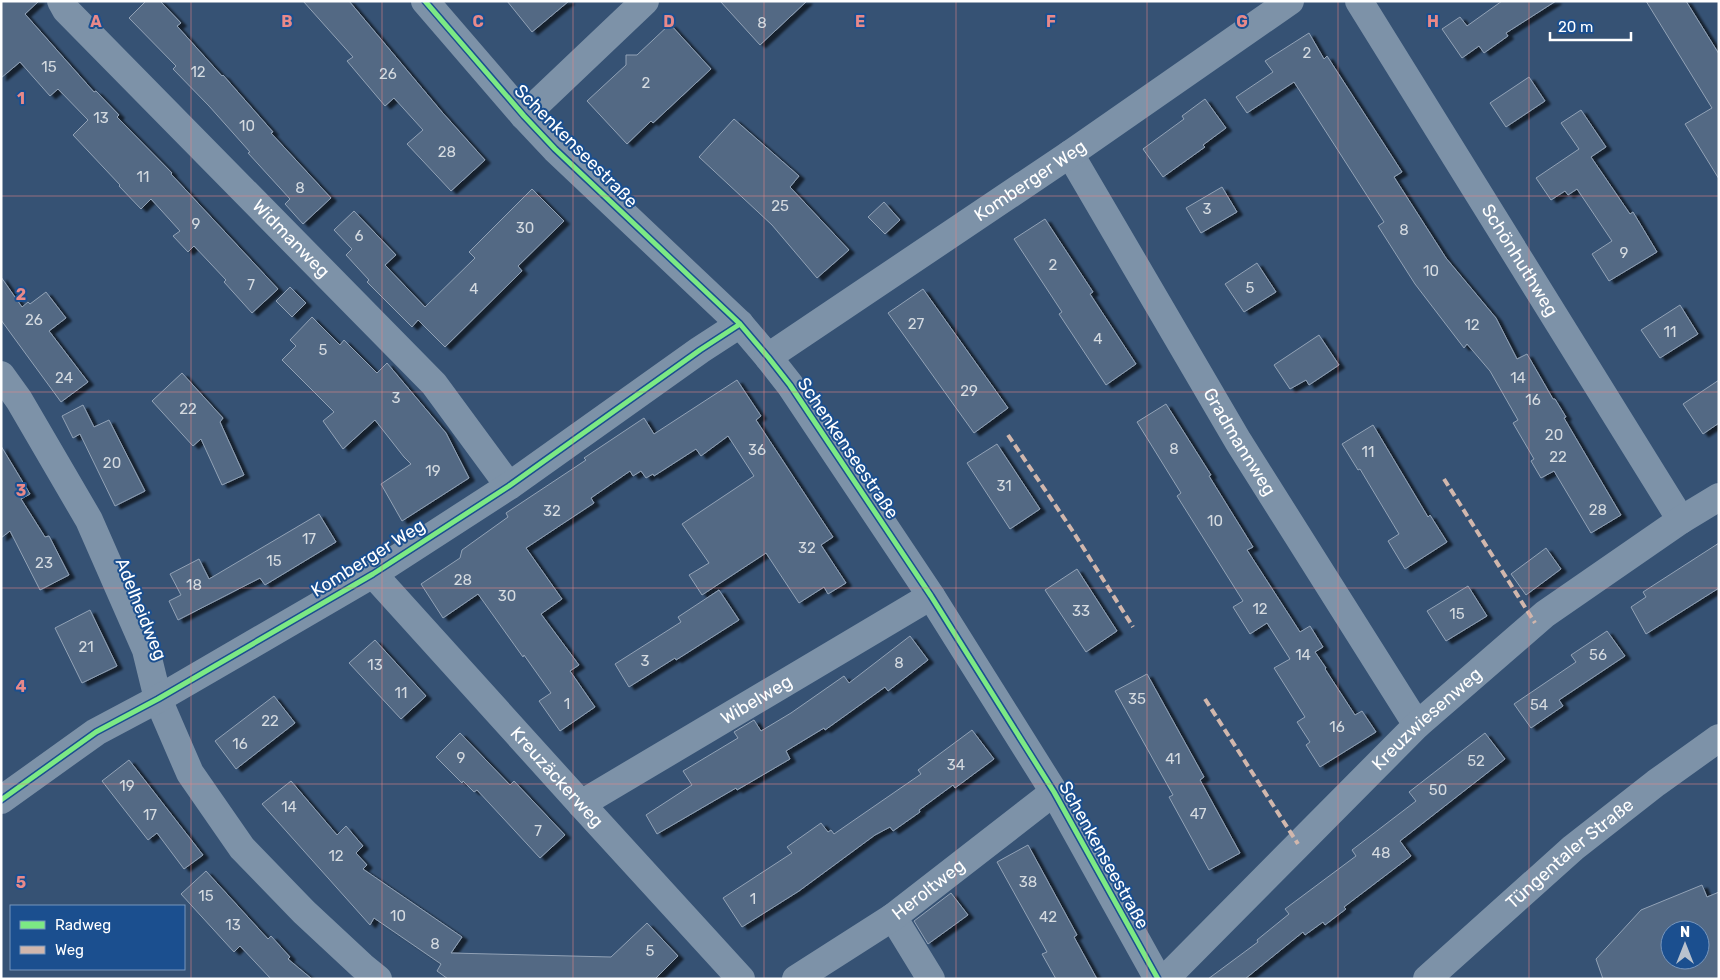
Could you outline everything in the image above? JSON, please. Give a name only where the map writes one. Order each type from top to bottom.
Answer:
[{"type":"street","name":"Widmanweg","points":[[61,1],[73,17],[434,384],[509,486]]},
{"type":"street","name":"Schenkenseestraße","points":[[425,1],[524,116],[555,149],[740,324],[790,385],[931,596],[1054,792],[1158,979]]},
{"type":"street","points":[[524,116],[645,1]]},
{"type":"street","name":"Komberger Weg","points":[[768,357],[1070,154],[1290,1]]},
{"type":"street","name":"Schönhuthweg","points":[[1359,1],[1681,520]]},
{"type":"street","name":"Gradmannweg","points":[[1070,154],[1238,441],[1417,725]]},
{"type":"street","name":"Komberger Weg","points":[[1,800],[96,732],[158,699],[373,574],[509,486],[700,350],[740,324]]},
{"type":"street","name":"Adelheidweg","points":[[1,375],[19,400],[89,520],[146,650],[158,699],[190,773],[242,848],[304,912],[378,979]]},
{"type":"street","name":"Kreuzwiesenweg","points":[[1165,979],[1417,725],[1545,614],[1719,496]]},
{"type":"street","name":"Kreuzäckerweg","points":[[373,574],[741,979]]},
{"type":"street","name":"Wibelweg","points":[[581,804],[931,596]]},
{"type":"street","name":"Tüngentaler Straße","points":[[1427,979],[1573,848],[1656,783],[1719,738]]},
{"type":"street","name":"Heroltweg","points":[[796,979],[893,917],[1054,792]]},
{"type":"street","points":[[893,917],[931,979]]},
{"type":"building","points":[[1,1],[39,1],[25,14],[94,92],[96,91],[119,115],[117,117],[172,173],[278,289],[252,313],[224,282],[226,280],[194,246],[188,252],[173,236],[180,231],[151,199],[141,209],[73,135],[88,120],[58,89],[50,96],[20,62],[1,78]]},
{"type":"building","points":[[146,1],[160,1],[181,23],[177,26],[223,75],[273,132],[271,133],[331,198],[303,224],[285,204],[290,199],[209,106],[173,69],[176,66],[129,18]]},
{"type":"building","points":[[303,1],[349,1],[485,160],[451,191],[407,144],[423,130],[394,98],[385,106],[347,61],[353,57]]},
{"type":"building","points":[[507,1],[569,1],[532,32]]},
{"type":"building","points":[[720,1],[807,1],[760,45]]},
{"type":"building","points":[[1502,1],[1556,1],[1506,33],[1508,36],[1484,53],[1479,46],[1462,58],[1442,29],[1460,17],[1467,26]]},
{"type":"building","points":[[1646,1],[1686,1],[1719,54],[1719,179],[1685,124],[1712,108]]},
{"type":"building","points":[[670,24],[711,69],[653,123],[651,121],[627,144],[587,101],[626,65],[626,55],[637,55]]},
{"type":"building","points":[[1309,33],[1324,59],[1327,56],[1402,172],[1394,177],[1446,258],[1496,318],[1517,359],[1527,354],[1553,399],[1555,399],[1566,417],[1564,418],[1621,515],[1591,533],[1554,471],[1541,478],[1531,461],[1534,459],[1513,423],[1518,420],[1490,371],[1467,344],[1464,348],[1415,284],[1378,226],[1384,222],[1294,82],[1247,113],[1236,97],[1273,72],[1265,61]]},
{"type":"building","points":[[1529,77],[1545,101],[1506,127],[1490,103]]},
{"type":"building","points":[[1205,99],[1226,128],[1203,145],[1205,147],[1163,177],[1143,149],[1184,119],[1182,116]]},
{"type":"building","points":[[1581,110],[1606,147],[1591,157],[1630,214],[1633,212],[1657,252],[1609,281],[1592,254],[1612,241],[1577,189],[1568,195],[1565,191],[1551,200],[1536,178],[1579,149],[1561,123]]},
{"type":"building","points":[[734,119],[799,176],[790,187],[849,250],[817,278],[772,225],[699,157]]},
{"type":"building","points":[[1222,187],[1237,212],[1201,233],[1186,208]]},
{"type":"building","points":[[532,189],[564,221],[518,266],[522,271],[445,347],[418,320],[412,327],[367,282],[369,280],[346,255],[352,249],[334,230],[354,211],[396,255],[385,265],[425,307],[475,258],[469,252]]},
{"type":"building","points":[[884,202],[900,220],[885,234],[868,217]]},
{"type":"building","points":[[1045,219],[1093,292],[1090,294],[1136,364],[1106,385],[1059,314],[1062,312],[1014,239]]},
{"type":"building","points":[[1257,263],[1276,292],[1244,312],[1225,284]]},
{"type":"building","points":[[1,277],[22,307],[28,302],[30,304],[46,292],[66,318],[49,331],[88,382],[61,402],[1,320]]},
{"type":"building","points":[[290,287],[306,303],[292,317],[276,301]]},
{"type":"building","points":[[923,289],[1008,408],[974,433],[888,313]]},
{"type":"building","points":[[1680,305],[1698,334],[1660,358],[1641,330]]},
{"type":"building","points":[[312,317],[340,345],[344,340],[377,373],[387,363],[446,433],[469,478],[402,521],[381,484],[411,464],[375,420],[343,449],[323,421],[334,412],[282,360],[296,346],[290,340]]},
{"type":"building","points":[[1319,335],[1339,365],[1309,385],[1306,380],[1290,389],[1274,365]]},
{"type":"building","points":[[182,373],[223,418],[220,422],[244,475],[222,485],[201,439],[193,446],[152,401]]},
{"type":"building","points":[[737,380],[761,416],[756,420],[833,537],[821,545],[846,583],[828,594],[824,587],[799,603],[766,553],[702,595],[689,575],[709,563],[682,524],[754,476],[728,436],[701,456],[696,449],[654,476],[653,474],[646,478],[641,471],[633,476],[630,471],[591,498],[594,503],[526,548],[562,599],[541,614],[579,665],[570,671],[595,707],[560,731],[539,701],[551,693],[478,594],[443,618],[421,584],[460,558],[462,550],[508,517],[506,513],[586,460],[584,458],[644,418],[654,434]]},
{"type":"building","points":[[1719,380],[1719,423],[1703,434],[1683,404]]},
{"type":"building","points":[[1166,404],[1211,475],[1209,476],[1253,547],[1247,550],[1300,632],[1310,626],[1323,647],[1315,652],[1325,669],[1355,715],[1362,711],[1376,732],[1320,767],[1306,745],[1310,742],[1297,722],[1305,717],[1274,668],[1290,659],[1267,623],[1250,634],[1233,607],[1243,601],[1177,496],[1181,493],[1137,422]]},
{"type":"building","points":[[83,405],[94,427],[109,420],[145,491],[115,506],[80,434],[73,438],[62,416]]},
{"type":"building","points":[[1373,425],[1428,517],[1430,515],[1447,542],[1405,569],[1388,541],[1399,534],[1360,469],[1358,470],[1342,444]]},
{"type":"building","points":[[997,444],[1040,509],[1010,529],[967,463]]},
{"type":"building","points":[[1,446],[30,494],[21,499],[45,537],[49,536],[69,575],[40,590],[10,531],[1,538]]},
{"type":"building","points":[[319,514],[336,542],[265,585],[260,578],[178,620],[169,601],[181,595],[170,574],[199,559],[209,579]]},
{"type":"building","points":[[1719,543],[1719,588],[1646,634],[1631,607],[1646,597],[1643,592]]},
{"type":"building","points":[[1546,548],[1561,569],[1526,595],[1511,574]]},
{"type":"building","points":[[1077,569],[1117,631],[1086,652],[1045,590]]},
{"type":"building","points":[[1468,586],[1487,616],[1446,641],[1427,611]]},
{"type":"building","points":[[719,590],[739,620],[629,687],[615,664],[681,622],[678,617]]},
{"type":"building","points":[[90,610],[117,666],[82,683],[55,628]]},
{"type":"building","points":[[1607,631],[1625,656],[1559,700],[1563,706],[1531,728],[1514,704],[1576,662],[1571,655]]},
{"type":"building","points":[[910,636],[928,660],[888,691],[885,687],[825,730],[824,728],[786,751],[790,759],[657,834],[646,815],[692,785],[683,771],[738,738],[734,732],[754,720],[761,731],[791,713],[844,676],[849,683]]},
{"type":"building","points":[[375,640],[426,696],[401,719],[349,663]]},
{"type":"building","points":[[1147,674],[1204,777],[1200,780],[1240,853],[1209,870],[1169,797],[1173,795],[1115,691]]},
{"type":"building","points":[[274,696],[295,723],[236,769],[215,741]]},
{"type":"building","points":[[972,730],[994,759],[955,788],[953,785],[893,831],[890,827],[875,835],[799,891],[742,927],[723,898],[792,853],[787,847],[821,823],[828,832],[831,830],[834,834],[921,774],[918,770]]},
{"type":"building","points":[[460,733],[510,785],[514,781],[565,835],[540,858],[477,790],[474,792],[463,781],[462,783],[436,757]]},
{"type":"building","points":[[1485,733],[1505,759],[1400,841],[1411,856],[1344,907],[1346,909],[1325,925],[1323,922],[1305,935],[1303,932],[1245,979],[1208,979],[1258,942],[1257,940],[1289,914],[1285,909],[1356,856],[1352,850],[1416,801],[1409,792]]},
{"type":"building","points":[[129,760],[203,855],[184,869],[157,833],[148,840],[102,781]]},
{"type":"building","points":[[291,781],[337,835],[346,826],[363,846],[356,853],[367,865],[363,869],[462,937],[451,953],[611,957],[647,923],[678,956],[655,979],[448,979],[437,971],[441,964],[374,918],[370,925],[262,804]]},
{"type":"building","points":[[1028,845],[1077,935],[1074,937],[1097,979],[1056,979],[1042,954],[1047,952],[997,862]]},
{"type":"building","points":[[206,871],[268,939],[271,936],[290,957],[288,959],[312,979],[271,979],[240,946],[234,952],[181,894]]},
{"type":"building","points":[[1702,885],[1707,897],[1719,892],[1719,979],[1603,979],[1596,959],[1641,910]]},
{"type":"building","points":[[951,893],[968,915],[928,944],[914,921]]},
{"type":"marked path","points":[[1008,435],[1072,530],[1133,627]]},
{"type":"marked path","points":[[1444,479],[1535,623]]},
{"type":"marked path","points":[[1205,699],[1298,844]]},
{"type":"cycle path","points":[[425,1],[524,116],[555,149],[740,324],[790,385],[931,596],[1054,792],[1158,979]]},
{"type":"cycle path","points":[[1,800],[96,732],[158,699],[373,574],[509,486],[700,350],[740,324]]}]
